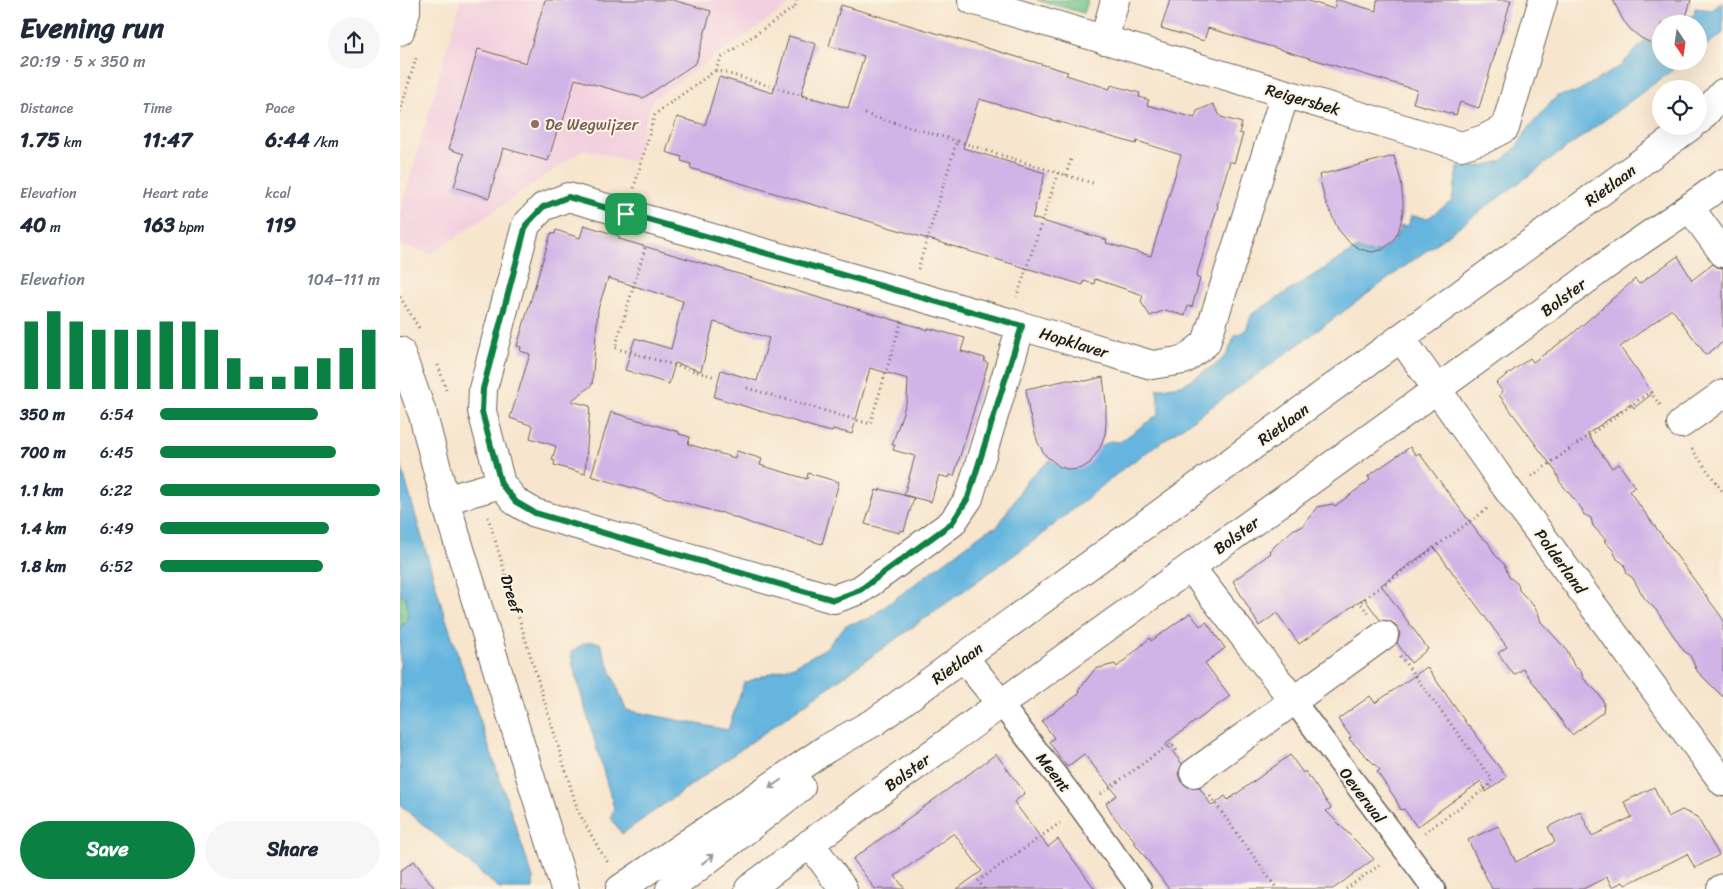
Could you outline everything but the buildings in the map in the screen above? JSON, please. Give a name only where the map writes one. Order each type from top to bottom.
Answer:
[{"type":"street","name":"Reigersbek","points":[[972,0],[1460,146],[1484,139],[1505,128],[1544,0]]},
{"type":"street","points":[[1104,40],[1115,0]]},
{"type":"street","name":"Rietlaan","points":[[1707,115],[1723,93]]},
{"type":"street","name":"Hopklaver","points":[[491,487],[482,412],[483,389],[526,225],[543,207],[568,197],[1022,326],[1152,365],[1184,360],[1206,342],[1286,94]]},
{"type":"street","name":"Rietlaan","points":[[622,887],[826,749],[876,721],[1682,135]]},
{"type":"street","name":"Bolster","points":[[749,889],[1001,704],[1438,390],[1603,267],[1690,208],[1723,183]]},
{"type":"street","points":[[1690,208],[1723,253]]},
{"type":"street","points":[[445,500],[491,487],[535,513],[834,600],[860,590],[952,523],[968,498],[1022,326]]},
{"type":"street","name":"Polderland","points":[[1401,338],[1505,486],[1723,782]]},
{"type":"street","points":[[400,351],[423,415],[445,500],[565,889]]},
{"type":"street","points":[[1681,424],[1723,394]]},
{"type":"street","name":"Oeverwal","points":[[1191,568],[1293,700],[1434,889]]},
{"type":"street","points":[[1194,773],[1384,635]]},
{"type":"street","name":"Meent","points":[[964,658],[1081,808],[1140,889]]},
{"type":"street","name":"Rietlaan","points":[[670,889],[835,761],[876,721]]},
{"type":"street","points":[[810,843],[843,889]]},
{"type":"path","points":[[626,214],[655,114],[716,70],[721,58],[795,7],[796,0]]},
{"type":"path","points":[[716,70],[813,99]]},
{"type":"path","points":[[865,114],[957,142]]},
{"type":"path","points":[[1066,175],[1071,158]]},
{"type":"path","points":[[1058,173],[1096,184]]},
{"type":"path","points":[[653,221],[615,348],[715,377]]},
{"type":"path","points":[[400,298],[423,335]]},
{"type":"path","points":[[435,359],[448,396]]},
{"type":"path","points":[[1681,424],[1676,427],[1723,492]]},
{"type":"path","name":"Dreef","points":[[491,487],[578,811],[622,887]]},
{"type":"path","points":[[1346,889],[1489,786],[1492,779],[1360,602]]},
{"type":"path","points":[[984,889],[978,881],[1171,743],[1277,889]]},
{"type":"shaded area","name":"De Wegwijzer","points":[[461,0],[778,0],[791,4],[652,100],[634,162],[584,149],[431,254],[400,245],[400,212]]},
{"type":"green space","points":[[1037,0],[1088,0],[1084,13]]},
{"type":"green space","points":[[400,595],[406,596],[409,615],[400,627]]},
{"type":"water","points":[[1723,2],[1723,33],[1708,44],[1708,15],[1694,15],[1695,8],[1712,10]]},
{"type":"water","points":[[1645,41],[1652,43],[1652,70],[1673,70],[1659,80],[1652,80],[1652,85],[1269,366],[1123,469],[1035,540],[622,834],[611,818],[614,808],[573,666],[571,652],[588,642],[600,643],[626,710],[728,730],[744,683],[794,666],[826,648],[846,625],[868,619],[986,531],[998,526],[1028,479],[1066,447],[1092,450],[1111,441],[1120,442],[1159,414],[1157,389],[1184,384],[1218,363],[1227,354],[1235,336],[1246,330],[1252,314],[1357,248],[1371,252],[1384,249],[1394,239],[1401,226],[1408,226],[1411,216],[1428,218],[1452,201],[1458,168],[1482,166],[1502,161],[1517,146],[1530,126],[1557,96],[1576,92],[1619,67]]},
{"type":"water","points":[[400,462],[442,607],[533,878],[533,889],[500,889],[400,805],[400,627],[409,615],[406,597],[400,595]]},
{"type":"place","name":"De Wegwijzer","points":[[535,124]]},
{"type":"route","points":[[568,197],[626,214],[1022,326],[968,498],[952,523],[860,590],[834,600],[535,513],[516,502],[501,484],[482,412],[483,389],[526,225],[543,207],[568,197]]}]
